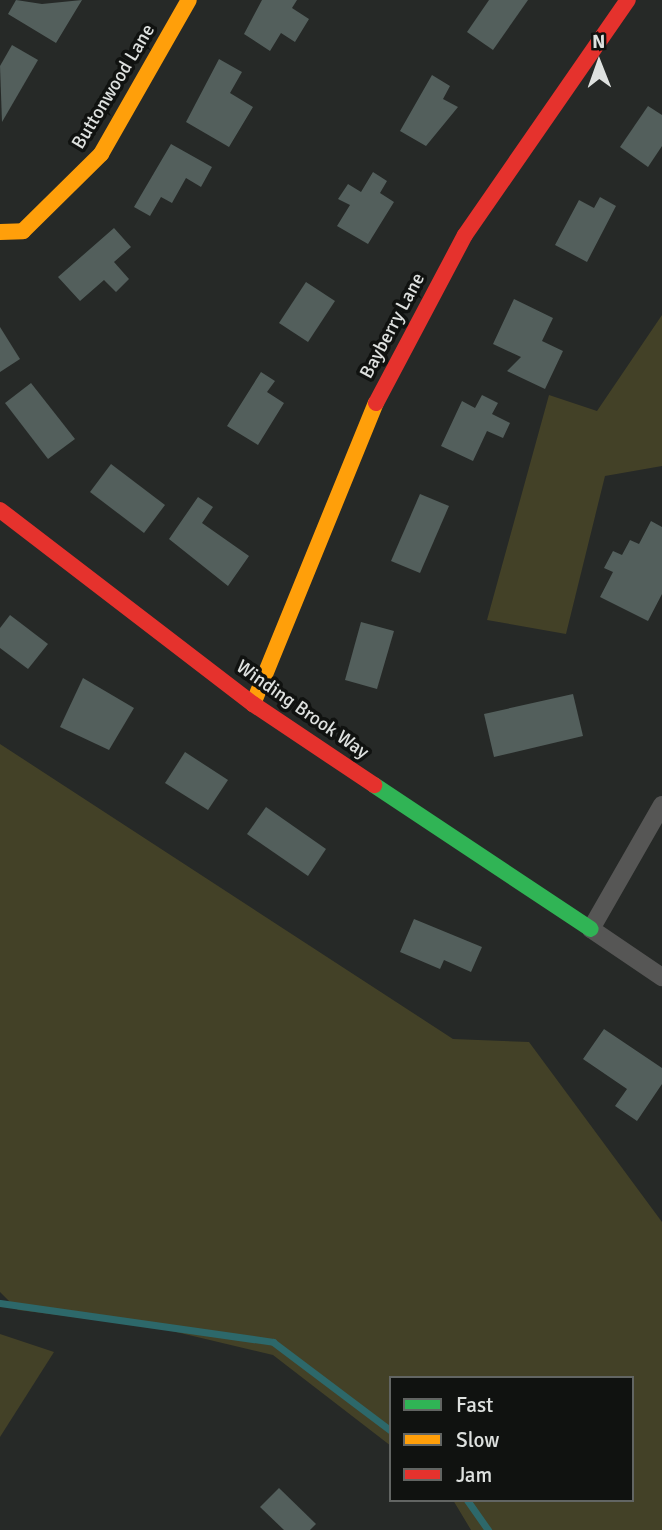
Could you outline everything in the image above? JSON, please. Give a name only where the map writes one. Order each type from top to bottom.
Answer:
[{"type":"street","name":"Buttonwood Lane","points":[[0,232],[23,231],[101,154],[189,0]]},
{"type":"street","name":"Bayberry Lane","points":[[253,704],[373,408],[465,235],[628,0]]},
{"type":"street","name":"Winding Brook Way","points":[[0,510],[253,704],[662,977]]},
{"type":"street","points":[[591,929],[662,805]]},
{"type":"shaded area","points":[[662,315],[662,466],[605,476],[566,634],[487,620],[549,395],[597,411]]},
{"type":"shaded area","points":[[0,744],[453,1039],[529,1042],[662,1222],[662,1530],[471,1530],[454,1502],[634,1502],[634,1376],[389,1376],[389,1444],[273,1355],[155,1327],[18,1310],[0,1292]]},
{"type":"shaded area","points":[[0,1334],[54,1352],[0,1437]]},
{"type":"building","points":[[16,0],[42,4],[82,0],[56,43],[8,14]]},
{"type":"building","points":[[262,0],[297,0],[292,8],[309,19],[295,42],[281,33],[270,51],[244,34]]},
{"type":"building","points":[[489,0],[528,0],[493,50],[467,32]]},
{"type":"building","points":[[12,45],[38,60],[2,122],[0,66]]},
{"type":"building","points":[[219,59],[242,72],[230,93],[253,107],[229,147],[186,122]]},
{"type":"building","points":[[432,75],[450,86],[443,99],[458,107],[426,146],[400,131]]},
{"type":"building","points":[[648,106],[662,115],[662,146],[648,167],[620,147]]},
{"type":"building","points":[[171,144],[212,167],[201,187],[186,178],[172,203],[161,197],[150,216],[134,207]]},
{"type":"building","points":[[373,172],[387,181],[380,193],[394,202],[368,244],[337,226],[350,205],[338,199],[348,184],[361,192]]},
{"type":"building","points":[[600,197],[616,206],[587,262],[555,245],[579,200],[594,208]]},
{"type":"building","points":[[114,228],[131,247],[114,262],[129,279],[116,292],[104,280],[80,301],[58,277]]},
{"type":"building","points":[[306,282],[335,301],[308,342],[279,323]]},
{"type":"building","points":[[514,299],[553,318],[542,341],[563,351],[545,389],[507,371],[521,357],[493,344]]},
{"type":"building","points":[[0,327],[20,359],[0,372]]},
{"type":"building","points":[[261,372],[275,381],[267,392],[284,403],[258,445],[227,426]]},
{"type":"building","points":[[31,383],[75,439],[48,459],[5,403]]},
{"type":"building","points":[[482,395],[498,403],[492,414],[510,423],[503,438],[487,431],[473,461],[441,446],[462,401],[475,408]]},
{"type":"building","points":[[111,464],[165,505],[144,533],[90,492]]},
{"type":"building","points":[[420,494],[449,506],[420,573],[391,561]]},
{"type":"building","points":[[198,497],[213,507],[202,523],[249,556],[228,586],[169,539]]},
{"type":"building","points":[[651,521],[662,527],[662,594],[648,621],[600,597],[613,572],[604,568],[613,551],[622,555],[630,540],[639,544]]},
{"type":"building","points":[[10,615],[48,644],[28,669],[0,648],[0,628]]},
{"type":"building","points":[[361,622],[394,631],[377,689],[345,680]]},
{"type":"building","points":[[83,678],[134,708],[109,750],[60,727]]},
{"type":"building","points":[[573,694],[583,736],[494,757],[484,714]]},
{"type":"building","points":[[185,752],[228,780],[208,810],[165,783]]},
{"type":"building","points":[[266,807],[326,849],[308,876],[247,834]]},
{"type":"building","points":[[414,919],[482,947],[471,972],[444,960],[440,969],[400,952]]},
{"type":"building","points":[[604,1029],[662,1068],[662,1084],[637,1121],[615,1106],[627,1089],[583,1059]]},
{"type":"building","points":[[279,1488],[316,1524],[310,1530],[284,1530],[260,1507]]},
{"type":"waterway","points":[[0,1303],[273,1342],[389,1429]]},
{"type":"waterway","points":[[468,1502],[488,1530]]},
{"type":"traffic: fast","points":[[374,785],[591,929]]},
{"type":"traffic: slow","points":[[0,232],[23,231],[101,154],[189,0]]},
{"type":"traffic: slow","points":[[253,704],[376,403]]},
{"type":"traffic: jam","points":[[376,403],[465,235],[628,0]]},
{"type":"traffic: jam","points":[[0,510],[253,704],[374,785]]}]
